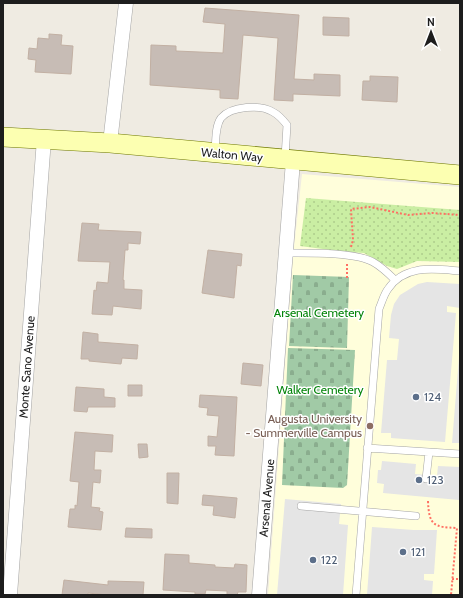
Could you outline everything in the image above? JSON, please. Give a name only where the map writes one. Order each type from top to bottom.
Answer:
[{"type":"main road","name":"Walton Way","points":[[3,137],[110,143],[460,175]]},
{"type":"street","points":[[110,143],[126,3]]},
{"type":"street","name":"Monte Sano Avenue","points":[[10,595],[44,139]]},
{"type":"street","name":"Arsenal Avenue","points":[[259,595],[287,253],[289,160]]},
{"type":"lane","points":[[215,153],[218,125],[222,117],[233,110],[255,107],[265,108],[273,112],[287,125],[289,160]]},
{"type":"lane","points":[[287,253],[349,256],[372,261],[387,271],[394,280]]},
{"type":"lane","points":[[356,595],[379,309],[387,290],[394,280],[416,270],[460,271]]},
{"type":"lane","points":[[367,448],[460,454]]},
{"type":"lane","points":[[426,479],[429,452]]},
{"type":"lane","points":[[301,506],[416,516]]},
{"type":"path","points":[[350,253],[353,240],[351,209],[370,207],[408,215],[432,213],[460,215]]},
{"type":"path","points":[[346,278],[348,260]]},
{"type":"path","points":[[428,501],[433,522],[440,527],[457,528],[451,595]]},
{"type":"path","points":[[452,579],[460,579]]},
{"type":"shaded area","name":"Augusta University - Summerville Campus","points":[[302,174],[460,187],[460,595],[268,595],[293,256]]},
{"type":"shaded area","name":"124","points":[[427,282],[460,284],[460,308],[447,306],[447,312],[456,313],[445,442],[391,438],[391,433],[381,433],[387,360],[397,360],[399,339],[389,338],[391,315],[394,304],[400,295],[418,284]]},
{"type":"shaded area","name":"124","points":[[460,345],[460,443],[452,443]]},
{"type":"shaded area","name":"123","points":[[382,461],[416,464],[415,474],[437,476],[438,466],[460,467],[459,500],[383,493],[384,484],[377,483],[378,470],[381,470]]},
{"type":"shaded area","name":"122","points":[[285,499],[341,504],[339,524],[348,525],[343,595],[277,595]]},
{"type":"shaded area","name":"121","points":[[372,527],[437,530],[434,574],[424,574],[424,580],[433,581],[432,595],[367,595]]},
{"type":"green space","points":[[306,198],[460,210],[460,262],[417,261],[397,269],[387,266],[364,253],[300,246]]},
{"type":"green space","name":"Arsenal Cemetery","points":[[293,275],[349,277],[347,348],[289,346]]},
{"type":"green space","name":"Walker Cemetery","points":[[288,348],[355,350],[347,485],[343,488],[282,485]]},
{"type":"building","points":[[205,8],[299,15],[294,79],[314,80],[314,74],[340,75],[340,96],[293,94],[293,101],[274,100],[278,38],[243,35],[238,99],[220,98],[220,90],[150,85],[151,45],[176,46],[176,51],[223,53],[225,24],[203,22]]},
{"type":"building","points":[[323,17],[349,18],[349,36],[323,35]]},
{"type":"building","points":[[49,34],[62,35],[61,45],[73,46],[71,74],[35,72],[36,60],[28,59],[29,48],[37,49],[38,38],[49,39]]},
{"type":"building","points":[[370,76],[398,77],[397,102],[362,100],[363,81],[370,81]]},
{"type":"building","points":[[82,223],[99,224],[98,230],[141,232],[140,244],[128,243],[128,250],[125,250],[123,280],[124,289],[142,290],[141,309],[113,306],[112,315],[92,314],[94,290],[96,291],[97,282],[108,283],[110,262],[78,261]]},
{"type":"building","points":[[208,250],[242,254],[241,266],[237,265],[234,298],[202,293]]},
{"type":"building","points":[[83,332],[98,334],[98,342],[138,345],[137,359],[122,358],[121,364],[81,359]]},
{"type":"building","points":[[243,363],[263,365],[261,386],[241,384]]},
{"type":"building","points":[[128,385],[142,385],[142,396],[128,396]]},
{"type":"building","points":[[76,387],[104,389],[104,397],[115,398],[115,407],[88,407],[87,412],[74,411]]},
{"type":"building","points":[[200,395],[237,397],[234,456],[215,455],[216,446],[208,446],[208,436],[217,437],[219,416],[207,415],[208,408],[199,407]]},
{"type":"building","points":[[75,432],[113,435],[112,452],[95,451],[94,470],[101,470],[100,483],[93,482],[91,507],[100,508],[99,511],[103,512],[101,530],[68,527],[70,509],[75,509],[75,505],[77,506],[79,482],[70,481]]},
{"type":"building","points":[[138,444],[147,444],[148,457],[139,458]]},
{"type":"building","points":[[167,473],[179,473],[178,504],[167,503]]},
{"type":"building","points":[[203,495],[237,498],[235,518],[213,515],[214,506],[202,505]]},
{"type":"building","points":[[126,528],[152,529],[152,538],[125,537]]},
{"type":"building","points":[[165,554],[189,555],[189,563],[215,565],[215,567],[234,568],[235,564],[247,565],[246,592],[238,592],[237,595],[227,595],[227,591],[206,590],[205,594],[195,594],[195,592],[163,590]]},
{"type":"building","points":[[64,580],[108,585],[108,581],[144,582],[143,595],[107,595],[88,593],[88,595],[62,595]]},
{"type":"place","name":"124","points":[[416,397]]},
{"type":"place","name":"Augusta University - Summerville Campus","points":[[370,426]]},
{"type":"place","name":"123","points":[[419,480]]},
{"type":"place","name":"121","points":[[403,552]]},
{"type":"place","name":"122","points":[[313,560]]}]
